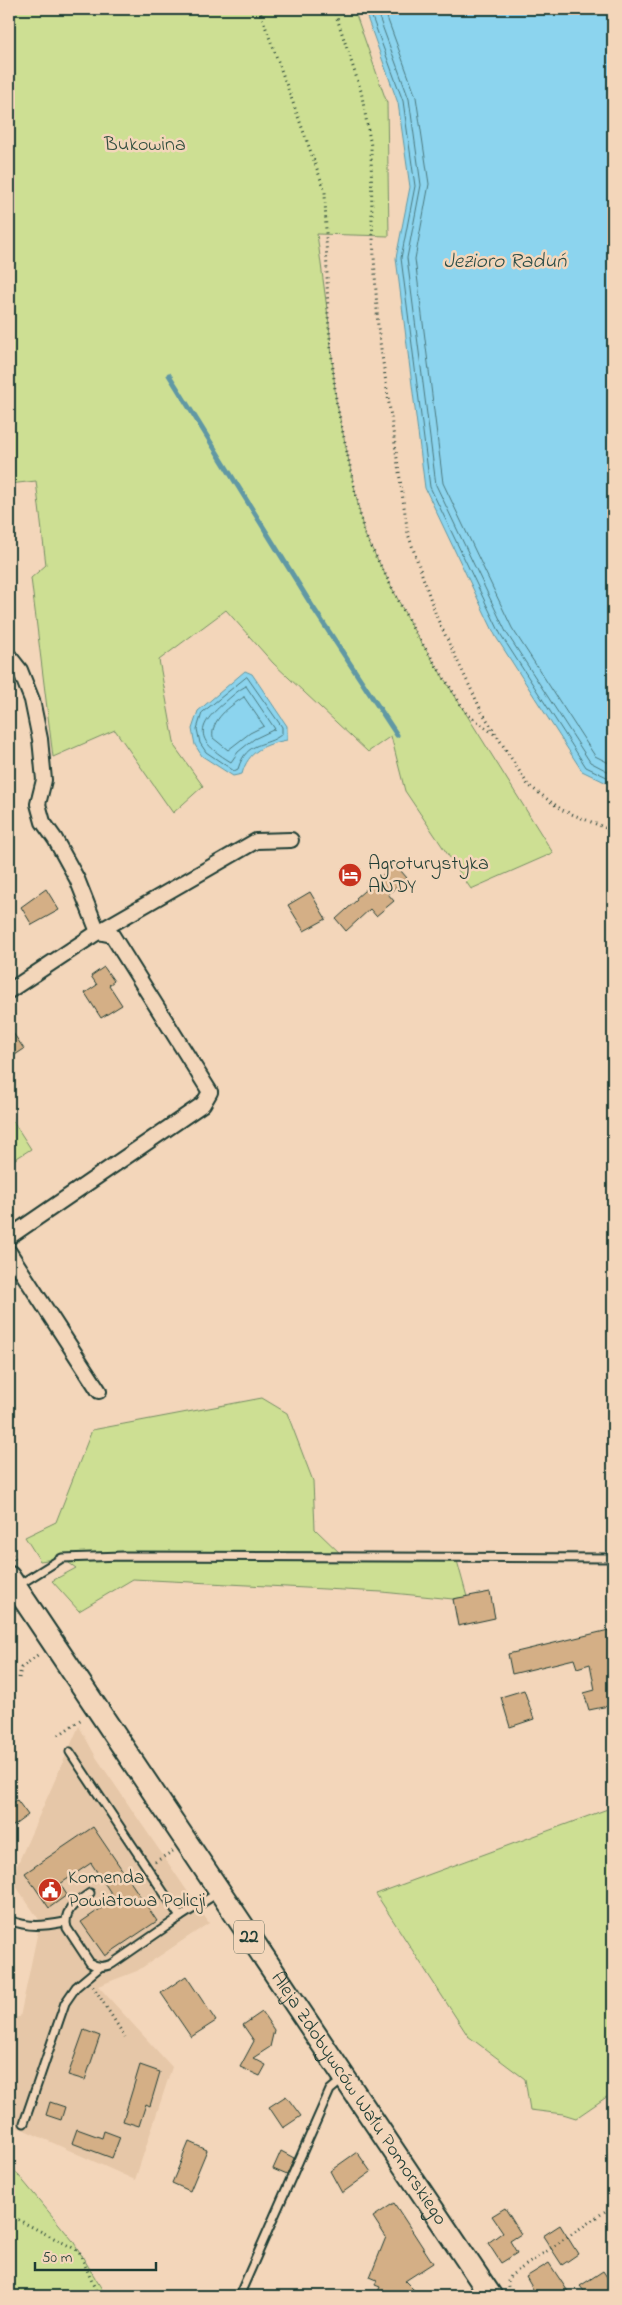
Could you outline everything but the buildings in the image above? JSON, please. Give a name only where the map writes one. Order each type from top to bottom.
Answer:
[{"type":"main road","name":"Aleja Zdobywców Wału Pomorskiego","points":[[12,1582],[491,2296]]},
{"type":"street","points":[[9,656],[20,670],[32,700],[40,739],[44,780],[38,804],[43,822],[55,839],[77,879],[98,932]]},
{"type":"street","points":[[9,991],[98,932],[256,841],[291,840]]},
{"type":"street","points":[[9,1237],[203,1104],[210,1092],[112,935],[98,932]]},
{"type":"street","points":[[9,1252],[99,1390]]},
{"type":"lane","points":[[12,1582],[62,1558],[134,1556],[613,1558]]},
{"type":"lane","points":[[70,1752],[180,1917]]},
{"type":"lane","points":[[24,2123],[65,2003],[76,1987],[100,1967],[112,1964],[219,1892]]},
{"type":"lane","points":[[90,1893],[69,1909],[65,1922],[66,1928],[90,1963],[100,1967]]},
{"type":"lane","points":[[9,1920],[25,1926],[39,1927],[65,1922]]},
{"type":"lane","points":[[239,2296],[330,2090],[344,2078]]},
{"type":"path","points":[[259,9],[325,191],[328,318],[336,400],[364,533],[413,629],[467,714],[497,736]]},
{"type":"path","points":[[334,9],[361,91],[371,146],[372,220],[378,328],[408,534],[437,618],[482,712],[528,785],[562,810],[613,831]]},
{"type":"path","points":[[19,1678],[21,1668],[42,1651]]},
{"type":"path","points":[[59,1735],[86,1716]]},
{"type":"path","points":[[88,1977],[125,2037]]},
{"type":"path","points":[[507,2282],[510,2276],[613,2206]]},
{"type":"path","points":[[9,2215],[79,2251],[98,2296]]},
{"type":"shaded area","points":[[79,1726],[96,1757],[209,1923],[137,1971],[98,1986],[172,2067],[135,2180],[9,2123],[9,2018],[20,2017],[40,1921],[11,1879]]},
{"type":"green space","name":"Bukowina","points":[[9,9],[354,9],[387,103],[389,236],[317,234],[329,324],[336,400],[364,533],[413,629],[553,853],[471,889],[405,791],[391,736],[368,752],[273,663],[226,610],[159,660],[175,747],[203,786],[173,813],[115,730],[53,757],[31,578],[46,565],[36,481],[9,484]]},
{"type":"green space","points":[[9,1115],[31,1149],[9,1163]]},
{"type":"green space","points":[[262,1398],[287,1413],[313,1481],[315,1529],[344,1557],[456,1557],[467,1597],[453,1599],[382,1592],[133,1579],[79,1611],[52,1581],[76,1568],[62,1558],[40,1561],[25,1537],[56,1522],[92,1430]]},
{"type":"green space","points":[[613,1807],[613,2097],[611,2094],[576,2118],[563,2114],[530,2110],[525,2079],[468,2036],[376,1894]]},
{"type":"green space","points":[[9,2164],[73,2241],[106,2296],[9,2296]]},
{"type":"water","name":"Jezioro Raduń","points":[[364,9],[613,9],[613,786],[582,771],[496,637],[425,488],[396,258],[410,187],[398,103]]},
{"type":"water","points":[[245,671],[252,674],[287,726],[287,740],[258,750],[248,760],[242,774],[233,776],[202,756],[195,745],[192,729],[198,711]]},
{"type":"waterway","points":[[169,375],[314,609],[397,735]]},
{"type":"place","name":"Agroturystyka ANDY","points":[[350,875]]},
{"type":"place","name":"Komenda Powiatowa Policji","points":[[50,1890]]}]
